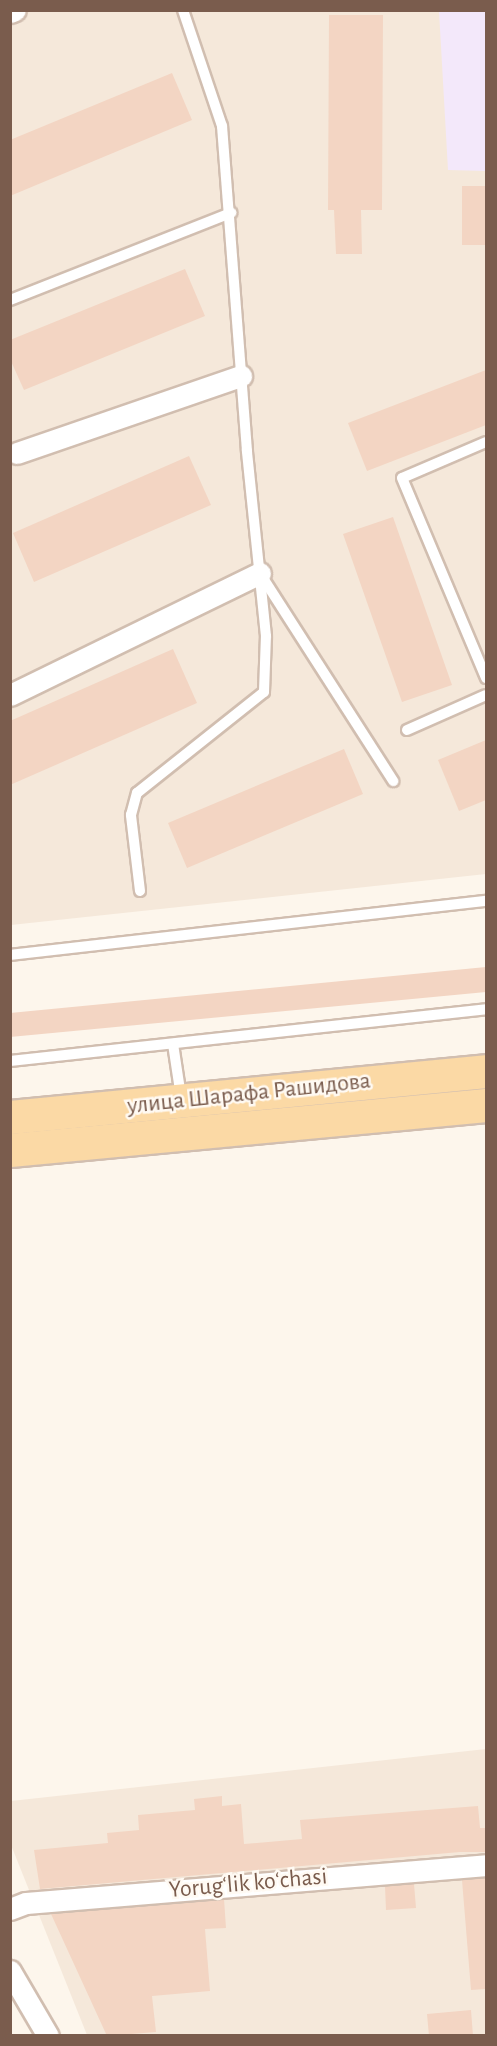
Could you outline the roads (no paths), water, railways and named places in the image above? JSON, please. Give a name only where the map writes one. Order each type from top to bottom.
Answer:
[{"type":"main road","name":"улица Шарафа Рашидова","points":[[10,1117],[486,1071]]},
{"type":"main road","points":[[10,1149],[486,1106]]},
{"type":"street","points":[[10,12],[15,10]]},
{"type":"street","points":[[16,453],[241,376]]},
{"type":"street","points":[[10,695],[260,573]]},
{"type":"street","name":"Yorugʻlik koʻchasi","points":[[10,1909],[26,1903],[486,1865]]},
{"type":"street","points":[[10,1971],[48,2036]]},
{"type":"lane","points":[[140,891],[131,815],[137,793],[264,692],[266,636],[241,376],[231,213],[222,126],[183,10]]},
{"type":"lane","points":[[10,300],[231,213]]},
{"type":"lane","points":[[486,442],[402,478],[486,678]]},
{"type":"lane","points":[[260,573],[393,781]]},
{"type":"lane","points":[[407,730],[486,695]]},
{"type":"lane","points":[[10,955],[486,901]]},
{"type":"lane","points":[[10,1061],[486,1009]]},
{"type":"lane","points":[[173,1044],[182,1101]]}]
